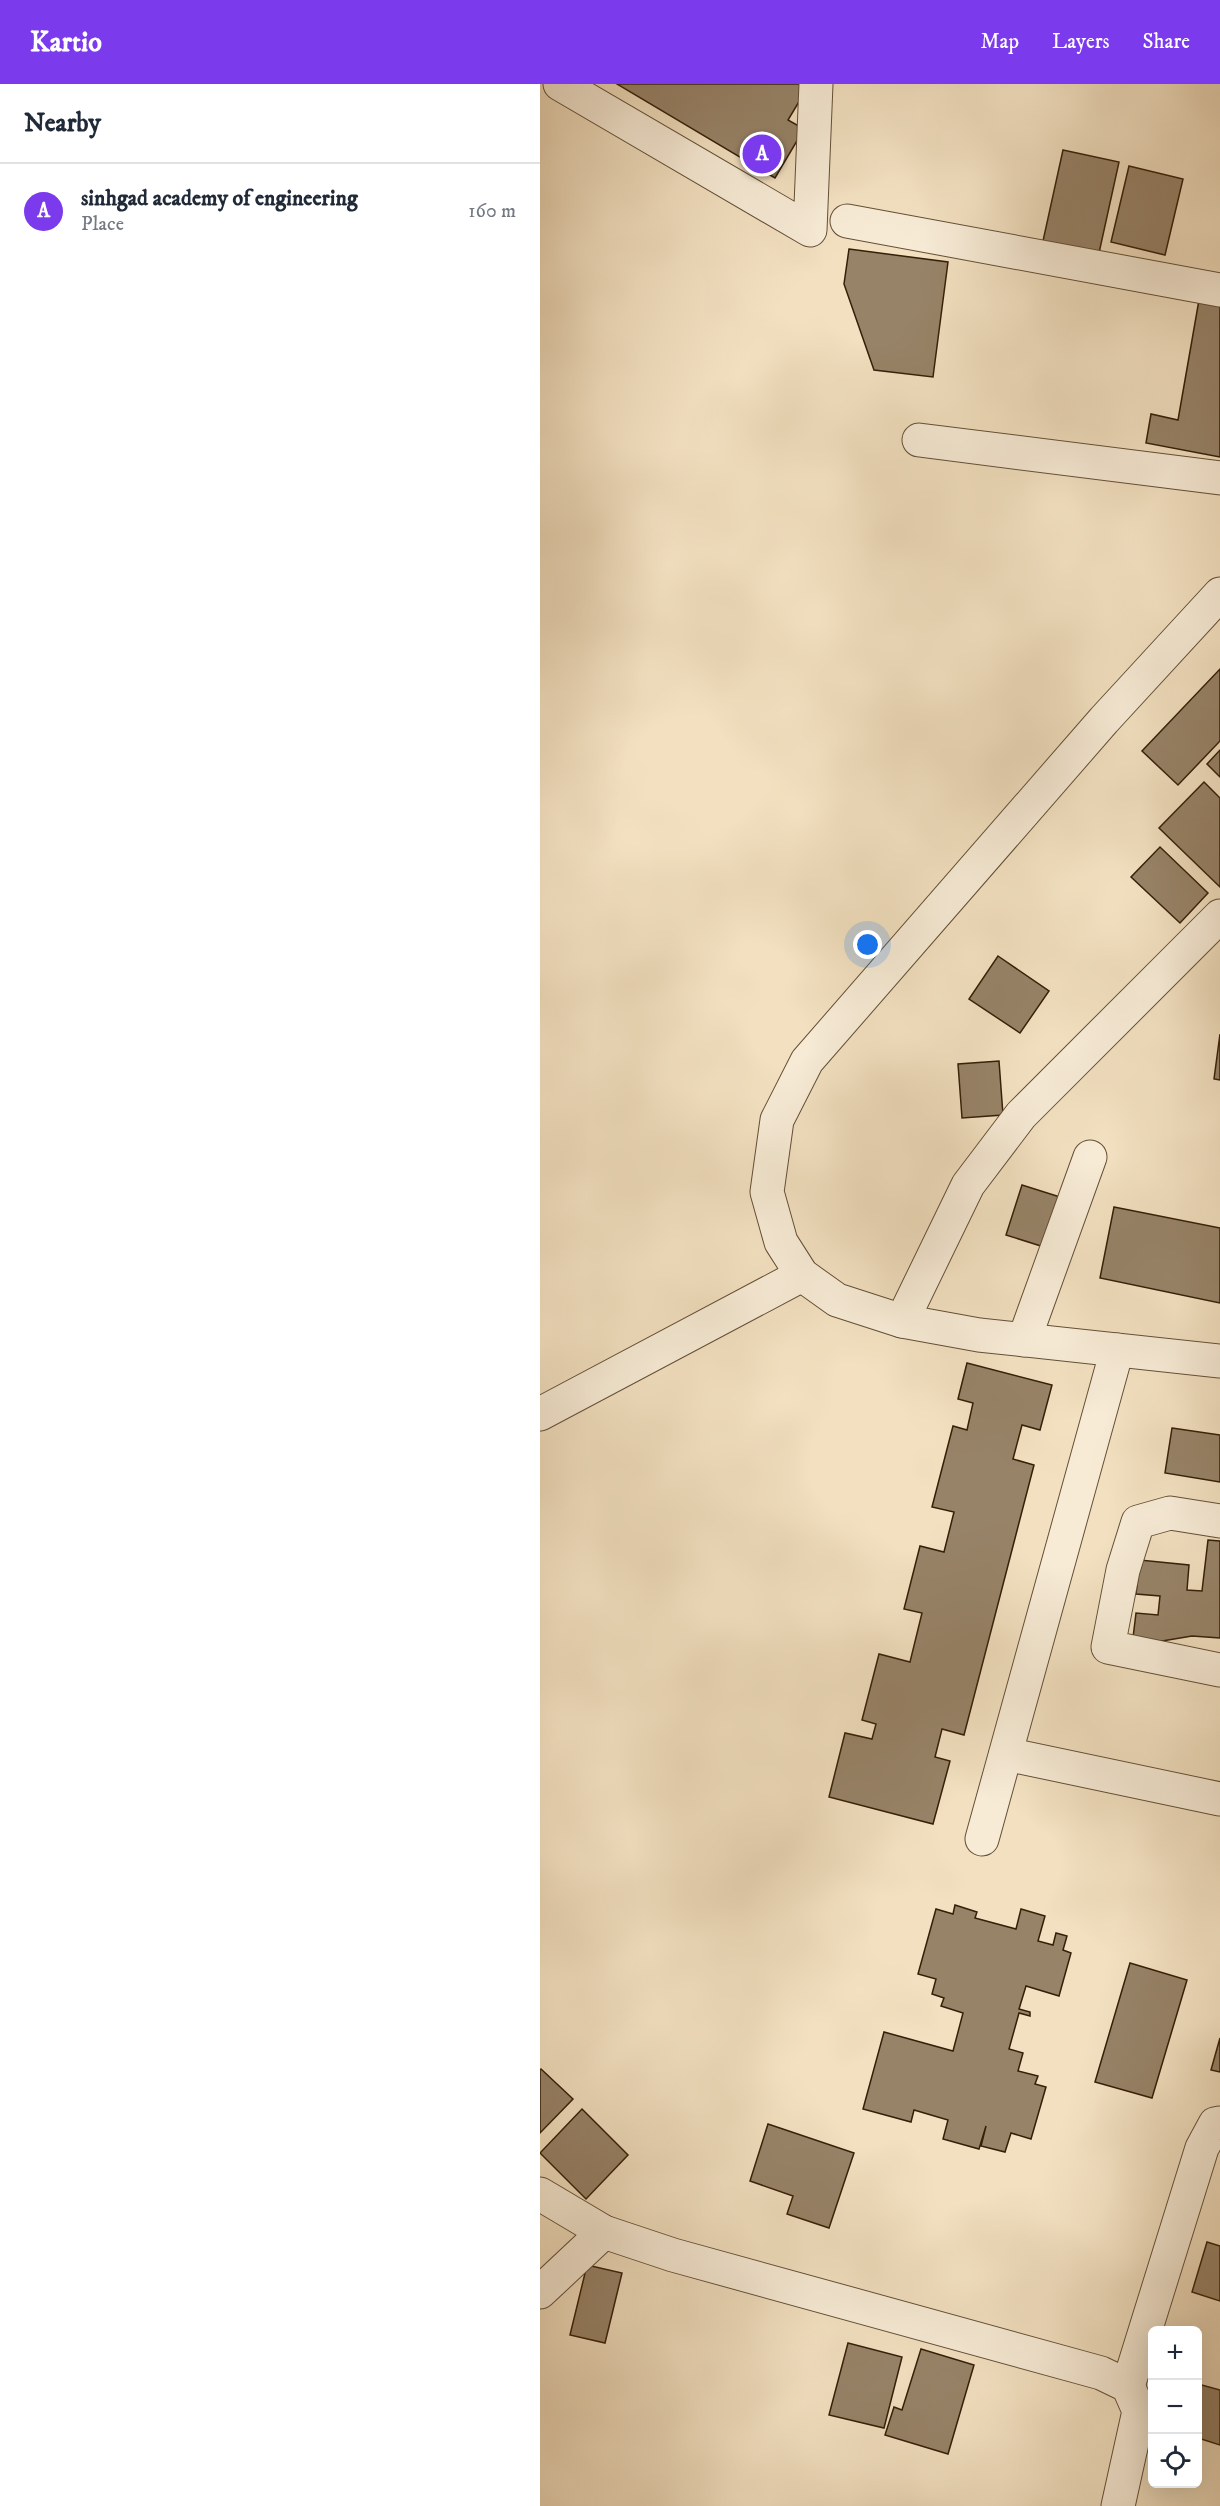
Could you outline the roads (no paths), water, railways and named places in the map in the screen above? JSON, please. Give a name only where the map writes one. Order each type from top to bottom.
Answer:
[{"type":"street","points":[[560,84],[810,230],[816,84]]},
{"type":"street","points":[[847,221],[1220,290]]},
{"type":"street","points":[[919,440],[1220,478]]},
{"type":"street","points":[[1220,594],[1104,720],[807,1061],[777,1120],[767,1192],[781,1242],[802,1275],[837,1300],[902,1321],[979,1335],[1220,1361]]},
{"type":"street","points":[[902,1321],[968,1185],[1021,1115],[1220,916]]},
{"type":"street","points":[[1024,1340],[1090,1157]]},
{"type":"street","points":[[540,1414],[802,1275]]},
{"type":"street","points":[[982,1839],[1117,1350]]},
{"type":"street","points":[[1220,1521],[1170,1513],[1138,1522],[1123,1570],[1108,1647],[1220,1670]]},
{"type":"street","points":[[1006,1754],[1220,1799]]},
{"type":"street","points":[[1128,2386],[1202,2148],[1215,2124],[1220,2123]]},
{"type":"street","points":[[540,2194],[604,2232],[673,2256],[1101,2373],[1128,2386],[1139,2411],[1118,2506]]},
{"type":"street","points":[[540,2292],[604,2232]]},
{"type":"place","name":"sinhgad academy of engineering","points":[[762,154]]}]
